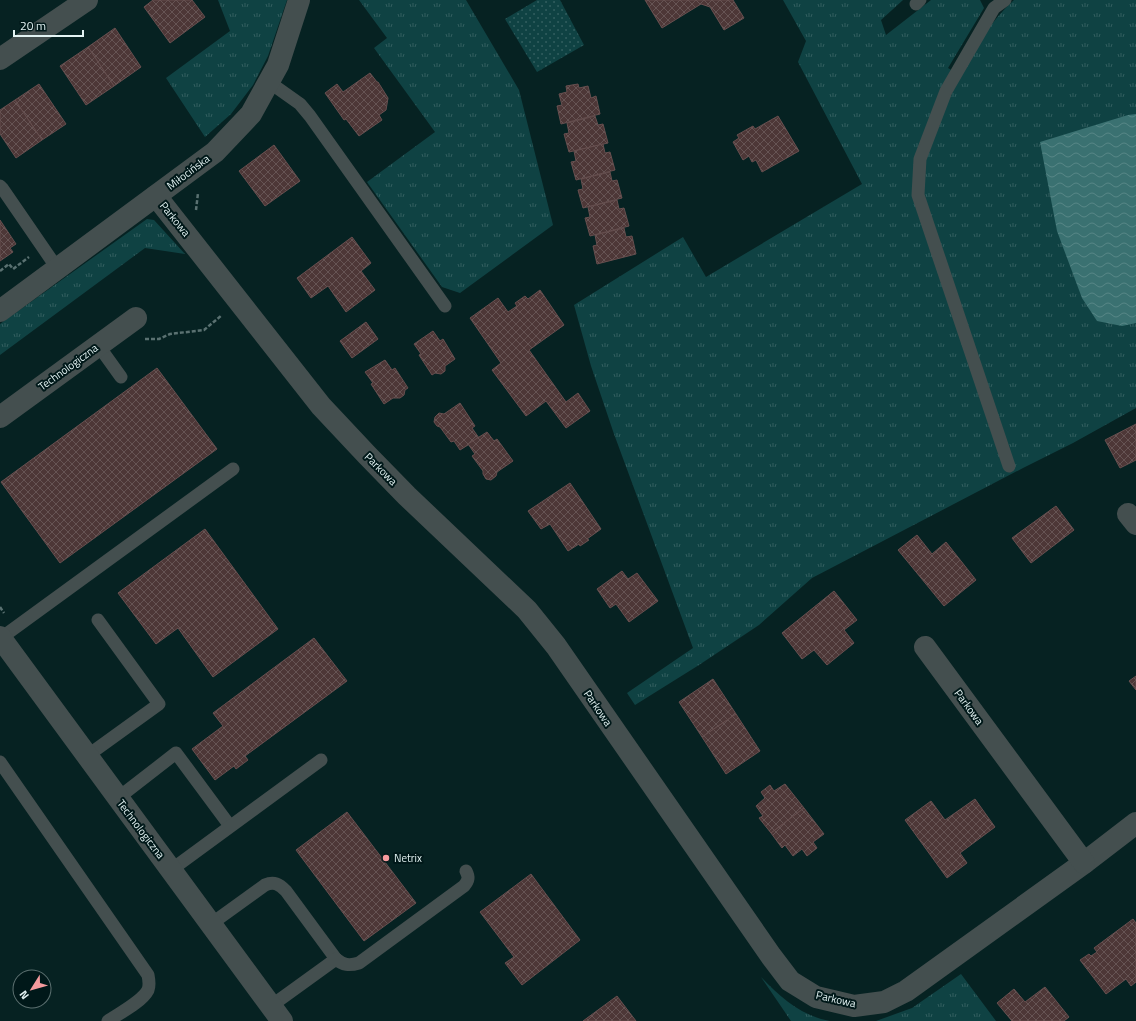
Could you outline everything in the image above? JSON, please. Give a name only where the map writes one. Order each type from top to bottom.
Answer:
[{"type":"street","points":[[0,59],[87,0]]},
{"type":"street","name":"Miłocińska","points":[[0,311],[215,152],[251,114],[269,82],[278,65],[299,0]]},
{"type":"street","name":"Parkowa","points":[[156,196],[321,406],[407,496],[528,610],[556,646],[771,956],[790,981],[816,997],[854,1006],[884,1002],[906,991],[1084,863],[1136,823]]},
{"type":"street","name":"Technologiczna","points":[[0,417],[136,318]]},
{"type":"street","name":"Technologiczna","points":[[1,638],[277,1014]]},
{"type":"street","name":"Parkowa","points":[[925,647],[1084,863]]},
{"type":"lane","points":[[996,3],[946,91],[920,159],[918,195],[1009,466]]},
{"type":"lane","points":[[269,82],[300,104],[310,116],[445,306]]},
{"type":"lane","points":[[0,186],[57,268]]},
{"type":"lane","points":[[98,345],[120,377]]},
{"type":"lane","points":[[1,638],[234,468]]},
{"type":"lane","points":[[87,756],[159,704],[98,620]]},
{"type":"lane","points":[[118,798],[176,753],[230,826]]},
{"type":"lane","points":[[171,870],[321,760]]},
{"type":"lane","points":[[0,762],[148,975],[148,990],[142,998],[108,1021]]},
{"type":"lane","points":[[211,924],[265,885],[271,882],[276,883],[286,891],[336,959],[346,965],[359,963],[464,886],[468,881],[466,871]]},
{"type":"lane","points":[[277,1014],[336,959]]},
{"type":"path","points":[[198,213],[196,210],[196,203],[199,191]]},
{"type":"path","points":[[0,271],[9,264],[12,269],[28,258]]},
{"type":"path","points":[[117,331],[149,340],[159,339],[170,334],[204,330],[224,314],[235,295]]},
{"type":"green space","points":[[218,0],[287,0],[268,56],[253,85],[231,114],[205,137],[166,78],[230,31]]},
{"type":"green space","points":[[359,0],[466,0],[519,90],[553,225],[460,293],[442,287],[367,182],[435,132],[374,48],[387,38]]},
{"type":"green space","points":[[537,0],[560,0],[584,45],[537,72],[505,19]]},
{"type":"green space","points":[[783,0],[903,0],[881,20],[886,35],[931,0],[980,0],[984,8],[948,68],[958,74],[998,16],[1014,0],[1136,0],[1136,408],[1073,443],[812,578],[759,625],[635,705],[627,693],[693,648],[614,434],[591,366],[574,305],[683,237],[706,277],[862,184],[798,62],[806,41]]},
{"type":"green space","points":[[147,219],[154,220],[185,254],[145,248],[0,355],[0,324]]},
{"type":"green space","points":[[961,974],[996,1021],[876,1021],[912,1008]]},
{"type":"green space","points":[[761,977],[792,1005],[810,1015],[830,1021],[791,1021]]},
{"type":"water","points":[[1136,114],[1136,323],[1122,326],[1097,321],[1082,298],[1057,231],[1040,142],[1128,115]]},
{"type":"building","points":[[153,0],[192,0],[205,17],[170,43],[144,7]]},
{"type":"building","points":[[645,0],[733,0],[744,18],[724,30],[710,7],[701,4],[662,28]]},
{"type":"building","points":[[115,28],[141,67],[114,86],[88,47]]},
{"type":"building","points":[[88,47],[114,86],[86,105],[60,66]]},
{"type":"building","points":[[370,73],[378,82],[388,98],[386,110],[379,115],[382,120],[359,136],[346,119],[344,120],[325,93],[337,84],[343,92]]},
{"type":"building","points":[[39,84],[66,124],[42,140],[15,100]]},
{"type":"building","points":[[578,84],[579,88],[588,86],[591,98],[596,96],[600,114],[561,124],[557,106],[562,105],[559,94],[567,92],[566,86]]},
{"type":"building","points":[[15,100],[42,140],[16,158],[0,134],[0,110]]},
{"type":"building","points":[[595,116],[598,125],[603,124],[608,143],[569,152],[564,134],[569,133],[567,123]]},
{"type":"building","points":[[778,116],[799,151],[762,172],[756,160],[752,162],[749,156],[743,160],[733,142],[739,138],[737,135],[753,126],[755,129]]},
{"type":"building","points":[[603,144],[605,153],[610,152],[615,170],[576,180],[571,162],[576,161],[574,151]]},
{"type":"building","points":[[274,145],[300,181],[265,206],[239,171]]},
{"type":"building","points":[[610,172],[612,181],[617,180],[622,198],[583,208],[578,190],[583,189],[581,179]]},
{"type":"building","points":[[617,200],[619,209],[624,208],[629,226],[590,236],[585,218],[590,217],[588,207]]},
{"type":"building","points":[[0,220],[16,244],[10,248],[13,252],[0,261]]},
{"type":"building","points":[[624,228],[626,237],[632,236],[636,254],[597,264],[593,246],[597,245],[595,235]]},
{"type":"building","points":[[352,237],[371,263],[361,271],[375,290],[346,312],[328,286],[311,298],[297,278]]},
{"type":"building","points":[[540,290],[564,325],[529,350],[566,402],[578,393],[590,411],[566,428],[546,401],[526,416],[492,370],[501,363],[470,318],[498,298],[508,312],[517,306],[515,303],[525,296],[528,299]]},
{"type":"building","points":[[366,322],[378,339],[352,358],[340,341]]},
{"type":"building","points":[[433,331],[440,341],[443,339],[455,359],[445,366],[445,371],[441,374],[435,373],[432,375],[414,344]]},
{"type":"building","points":[[385,360],[392,370],[395,368],[408,388],[405,390],[404,395],[400,398],[393,398],[384,404],[371,384],[373,383],[365,372]]},
{"type":"building","points":[[157,368],[217,449],[60,563],[1,482]]},
{"type":"building","points":[[460,403],[475,426],[472,428],[479,438],[460,450],[454,441],[451,442],[440,427],[434,422],[435,417],[439,413],[444,414]]},
{"type":"building","points":[[1136,424],[1136,460],[1120,468],[1105,440]]},
{"type":"building","points":[[487,432],[494,441],[497,439],[513,461],[497,472],[496,476],[491,480],[486,479],[483,471],[472,456],[475,454],[468,444]]},
{"type":"building","points":[[570,483],[601,529],[580,546],[579,544],[568,551],[550,524],[541,529],[528,511]]},
{"type":"building","points":[[1056,506],[1074,530],[1031,563],[1012,538]]},
{"type":"building","points":[[205,529],[278,629],[213,677],[178,628],[156,644],[118,593]]},
{"type":"building","points":[[917,535],[932,554],[946,542],[976,580],[944,606],[898,550]]},
{"type":"building","points":[[622,571],[628,579],[637,573],[658,601],[629,622],[616,604],[610,608],[597,589]]},
{"type":"building","points":[[834,591],[857,620],[844,630],[854,643],[827,665],[814,650],[802,659],[782,633]]},
{"type":"building","points":[[314,638],[347,681],[245,756],[248,760],[236,769],[234,766],[215,780],[192,749],[223,726],[213,713]]},
{"type":"building","points":[[1136,676],[1136,690],[1129,681]]},
{"type":"building","points":[[713,679],[736,714],[702,737],[679,702]]},
{"type":"building","points":[[736,714],[760,751],[726,774],[702,737]]},
{"type":"building","points":[[785,784],[804,808],[771,833],[759,818],[763,816],[756,806],[765,798],[761,792],[770,785],[774,791]]},
{"type":"building","points":[[975,799],[995,827],[960,853],[967,863],[947,878],[905,820],[931,801],[945,820]]},
{"type":"building","points":[[804,808],[824,834],[813,842],[817,848],[807,856],[802,849],[793,856],[785,845],[782,848],[771,833]]},
{"type":"building","points":[[347,812],[416,903],[364,941],[296,850]]},
{"type":"building","points":[[531,874],[580,940],[522,985],[505,963],[514,957],[480,912]]},
{"type":"building","points":[[1133,919],[1136,923],[1136,982],[1131,986],[1126,979],[1106,994],[1080,960],[1089,954],[1091,956],[1097,952],[1094,948]]},
{"type":"building","points":[[1045,987],[1069,1017],[1064,1021],[1012,1021],[997,1003],[1014,989],[1025,1002]]},
{"type":"building","points":[[617,996],[636,1021],[583,1021]]},
{"type":"place","name":"Netrix","points":[[386,858]]}]
